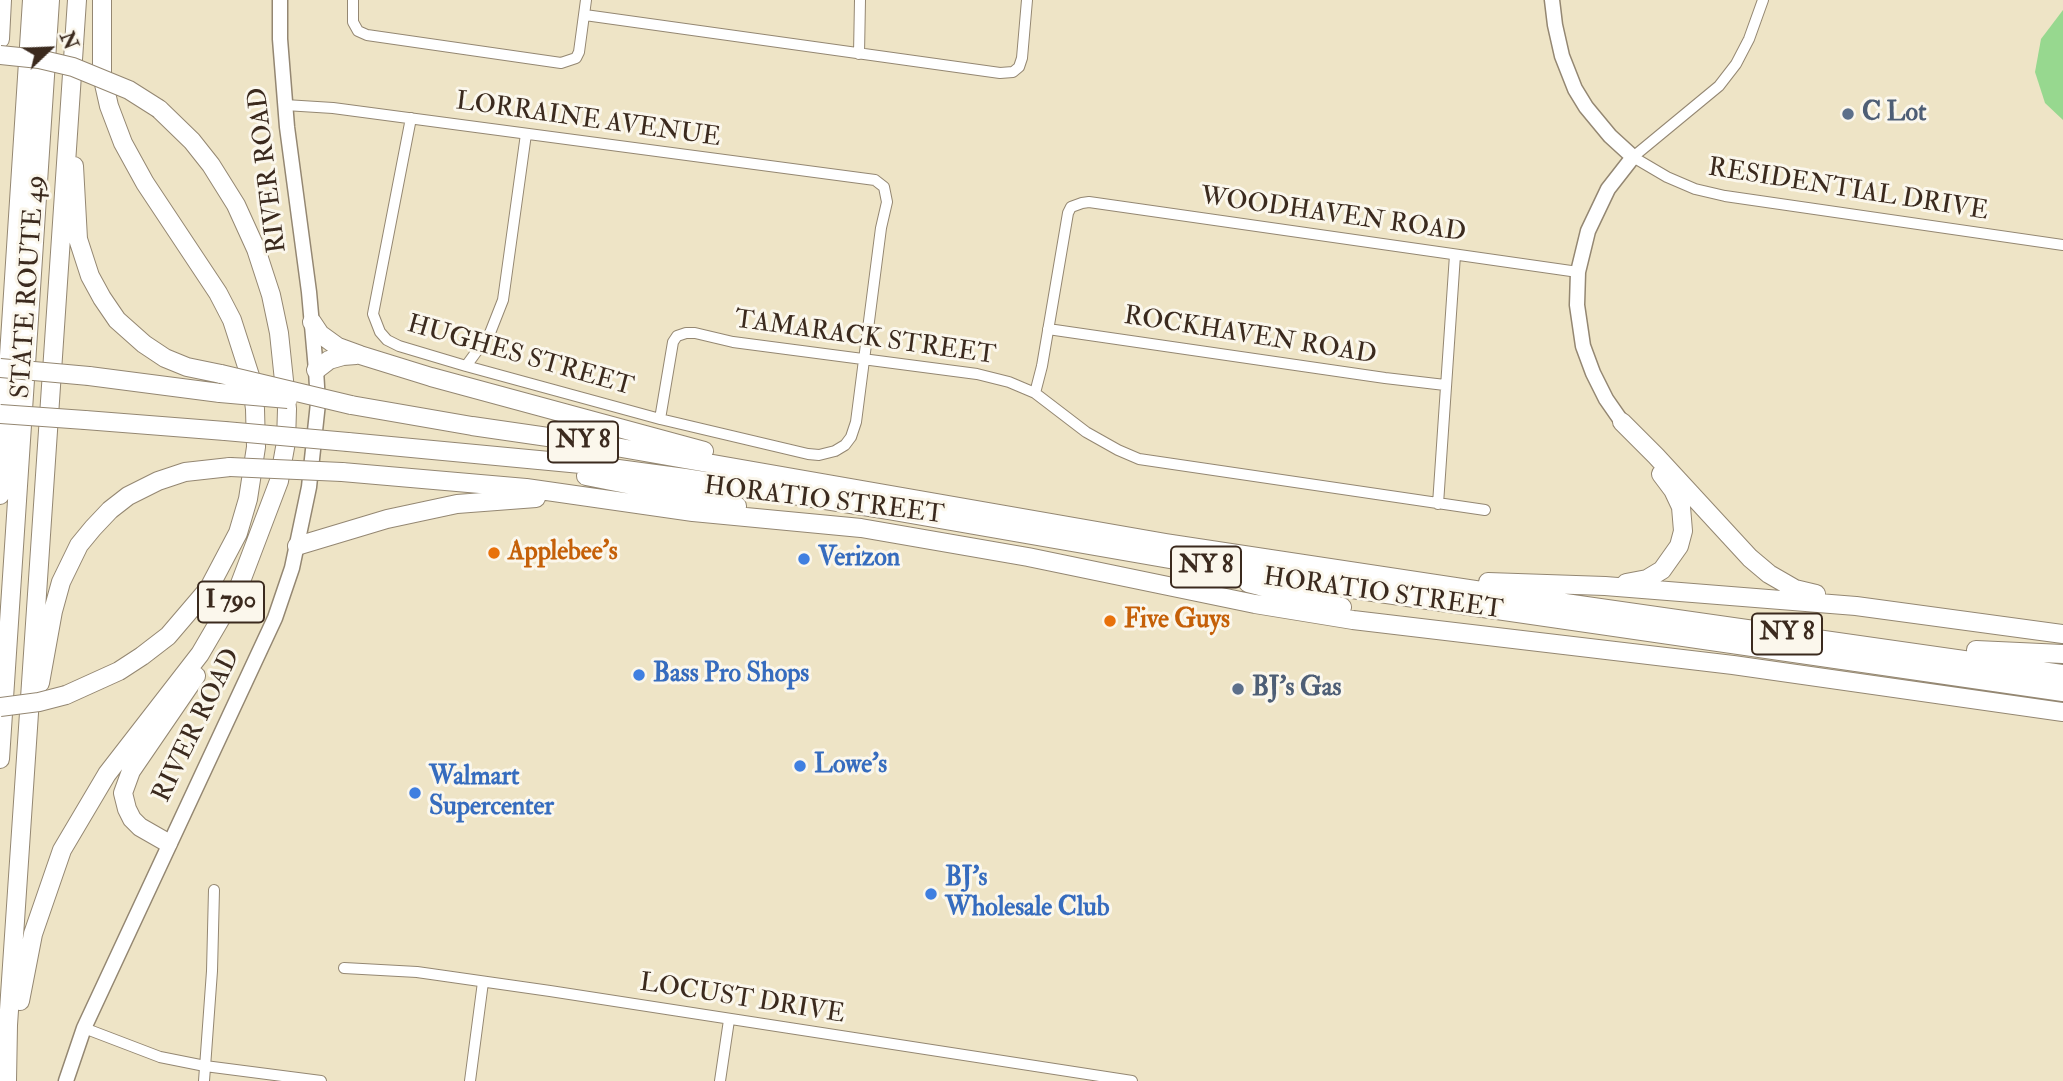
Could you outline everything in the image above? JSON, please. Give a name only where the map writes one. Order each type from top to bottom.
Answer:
[{"type":"highway","points":[[0,39],[2,0]]},
{"type":"highway","points":[[0,495],[32,0]]},
{"type":"highway","points":[[0,759],[50,0]]},
{"type":"highway","name":"STATE ROUTE 49","points":[[8,1081],[8,1025],[77,0]]},
{"type":"highway","points":[[0,707],[66,695],[119,671],[168,636],[209,588],[238,533],[248,499],[256,447],[256,409],[251,379],[232,320],[218,293],[145,183],[123,142],[109,106],[102,75],[102,0]]},
{"type":"highway","name":"I 790","points":[[0,55],[39,59],[73,67],[129,90],[159,109],[192,141],[226,187],[256,249],[271,295],[279,333],[287,409],[286,442],[279,481],[247,571],[215,631],[107,774],[62,850],[42,901],[25,967],[8,1081]]},
{"type":"highway","points":[[70,88],[78,239],[96,287],[117,320],[144,344],[165,358],[187,367],[351,405]]},
{"type":"highway","points":[[312,322],[320,334],[338,347],[360,355],[620,430],[815,482]]},
{"type":"highway","points":[[316,370],[329,360],[360,355]]},
{"type":"highway","name":"NY 8","points":[[0,368],[351,405],[1166,543],[2063,674]]},
{"type":"highway","name":"NY 8","points":[[0,414],[225,431],[607,468],[827,500],[1202,566],[1464,607],[2063,692]]},
{"type":"highway","points":[[1605,586],[1647,579],[1662,570],[1679,546],[1684,531],[1683,517],[1673,490],[1622,422]]},
{"type":"highway","points":[[1622,422],[1750,558],[1769,574],[1795,589],[1856,606]]},
{"type":"highway","points":[[507,458],[656,491],[784,514],[818,524]]},
{"type":"highway","points":[[27,737],[53,611],[64,575],[79,545],[110,510],[128,496],[158,481],[185,472],[230,467],[342,472],[526,488],[590,497]]},
{"type":"highway","points":[[169,843],[140,827],[132,819],[125,801],[125,784],[233,620],[249,590],[262,555],[279,481]]},
{"type":"highway","points":[[297,546],[387,519],[457,504],[504,499],[590,497]]},
{"type":"highway","name":"HORATIO STREET","points":[[590,497],[657,508],[861,528],[1028,557],[1255,604],[1453,634],[1733,665],[2063,712]]},
{"type":"highway","points":[[1202,566],[1223,577],[1453,634]]},
{"type":"highway","points":[[1392,577],[1605,586],[1856,606],[2063,634]]},
{"type":"highway","points":[[1895,649],[1923,647],[2063,654]]},
{"type":"main road","name":"RIVER ROAD","points":[[66,1081],[84,1028],[275,618],[297,546],[309,487],[318,403],[312,322],[285,105],[280,0]]},
{"type":"main road","points":[[1552,0],[1562,56],[1575,89],[1602,127],[1633,157],[1596,209],[1578,272],[1577,305],[1583,346],[1606,399],[1622,422]]},
{"type":"street","points":[[353,0],[354,22],[358,31],[367,36],[561,63],[576,58],[586,0]]},
{"type":"street","points":[[859,54],[860,0]]},
{"type":"street","points":[[585,15],[1000,73],[1013,72],[1022,58],[1027,0]]},
{"type":"street","points":[[1633,157],[1719,86],[1736,64],[1749,39],[1763,0]]},
{"type":"street","name":"LORRAINE AVENUE","points":[[285,105],[333,108],[875,180],[884,187]]},
{"type":"street","name":"HUGHES STREET","points":[[411,118],[373,314],[380,332],[399,346],[466,366],[660,419],[808,454],[819,455],[835,451],[851,437],[856,422],[881,228],[887,202],[884,187]]},
{"type":"street","points":[[466,366],[490,333],[503,300],[526,134]]},
{"type":"street","name":"RESIDENTIAL DRIVE","points":[[1633,157],[1667,177],[1695,189],[1725,197],[2063,245]]},
{"type":"street","name":"WOODHAVEN ROAD","points":[[1048,329],[1068,213],[1071,207],[1089,202],[1578,272]]},
{"type":"street","points":[[1438,504],[1455,255]]},
{"type":"street","points":[[1035,393],[1048,329]]},
{"type":"street","name":"ROCKHAVEN ROAD","points":[[1048,329],[1445,385]]},
{"type":"street","name":"TAMARACK STREET","points":[[660,419],[673,342],[677,336],[686,333],[733,342],[977,374],[1009,382],[1035,393],[1086,432],[1139,459],[1485,510]]},
{"type":"street","points":[[204,1081],[212,971],[214,890]]},
{"type":"street","name":"LOCUST DRIVE","points":[[344,968],[417,972],[1132,1081]]},
{"type":"street","points":[[470,1081],[483,982]]},
{"type":"street","points":[[720,1081],[729,1020]]},
{"type":"street","points":[[84,1028],[160,1057],[205,1066],[321,1081]]},
{"type":"green space","points":[[2063,10],[2063,120],[2045,103],[2035,72],[2041,39]]},
{"type":"place","name":"C Lot","points":[[1848,114]]},
{"type":"place","name":"Applebee's","points":[[494,553]]},
{"type":"place","name":"Verizon","points":[[804,559]]},
{"type":"place","name":"Five Guys","points":[[1110,621]]},
{"type":"place","name":"Bass Pro Shops","points":[[639,675]]},
{"type":"place","name":"BJ's Gas","points":[[1238,689]]},
{"type":"place","name":"Lowe's","points":[[800,766]]},
{"type":"place","name":"Walmart Supercenter","points":[[415,793]]},
{"type":"place","name":"BJ's Wholesale Club","points":[[931,894]]}]
